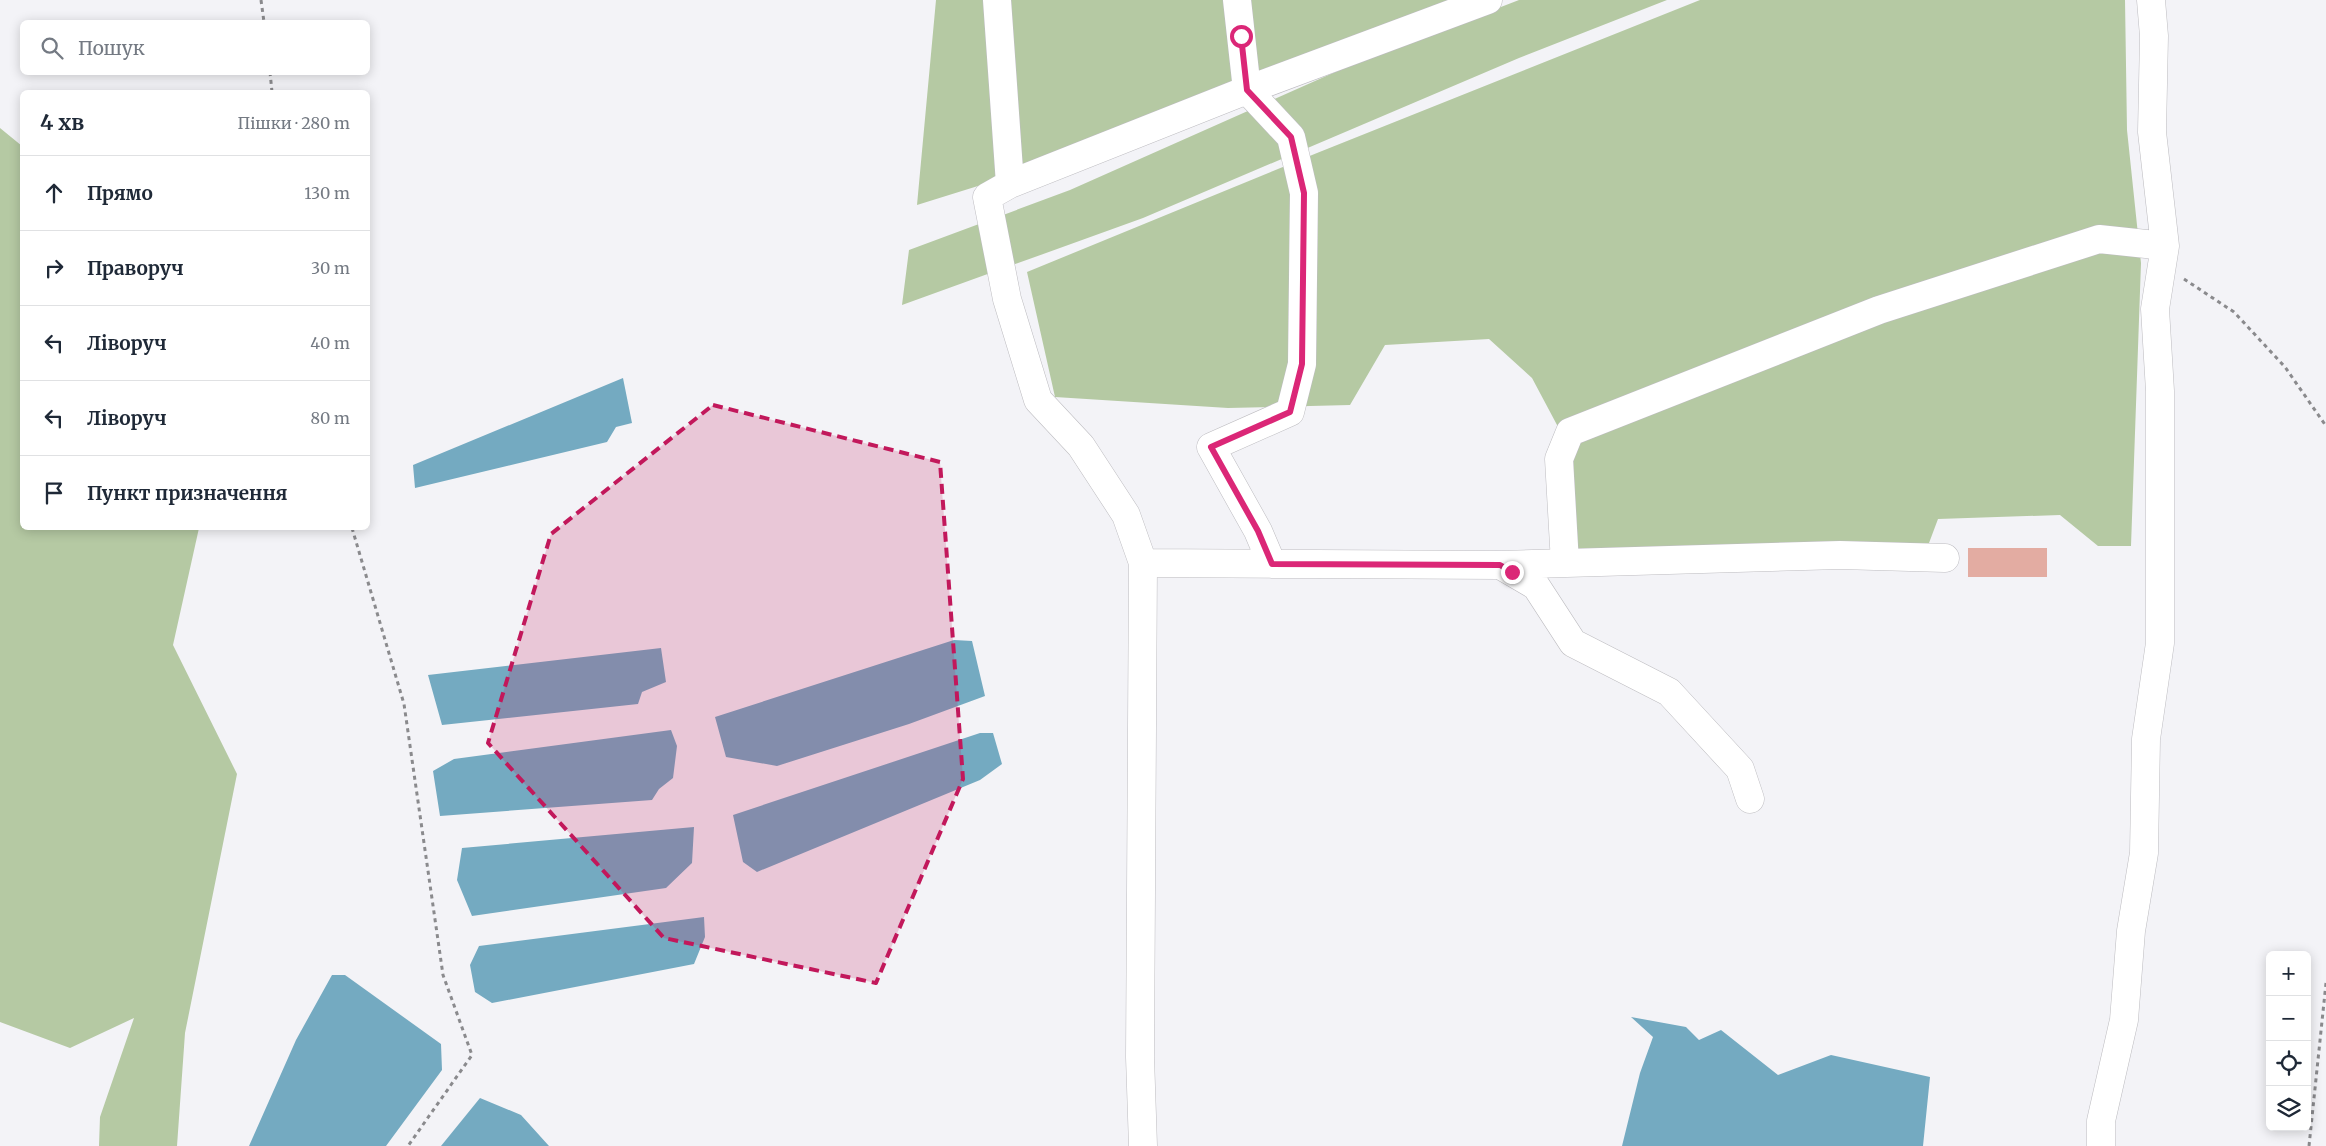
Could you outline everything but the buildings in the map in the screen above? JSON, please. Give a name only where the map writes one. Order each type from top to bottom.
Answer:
[{"type":"street","points":[[997,0],[1010,184]]},
{"type":"street","points":[[1237,0],[1247,90],[1291,137],[1304,193],[1302,364],[1290,412],[1211,447],[1258,531],[1272,564]]},
{"type":"street","points":[[1143,1146],[1140,1057],[1143,563],[1126,515],[1081,446],[1038,400],[1007,299],[987,197],[1010,184],[1247,90],[1424,12],[1488,0]]},
{"type":"street","points":[[2101,1146],[2101,1121],[2124,1020],[2131,931],[2144,853],[2146,739],[2160,643],[2160,391],[2155,310],[2165,246],[2152,132],[2154,36],[2150,0]]},
{"type":"street","points":[[1565,563],[1559,459],[1570,432],[1879,310],[2090,242],[2100,239],[2165,246]]},
{"type":"street","points":[[1143,563],[1500,565],[1840,555],[1945,558]]},
{"type":"street","points":[[1500,565],[1536,586],[1573,643],[1669,692],[1740,769],[1750,799]]},
{"type":"path","points":[[261,0],[264,20]]},
{"type":"path","points":[[270,75],[272,90]]},
{"type":"path","points":[[2165,246],[2181,276],[2234,312],[2285,367],[2326,426]]},
{"type":"path","points":[[353,530],[404,704],[443,975],[472,1055],[408,1146]]},
{"type":"path","points":[[2309,1146],[2326,983]]},
{"type":"highlighted area","points":[[713,405],[940,462],[963,779],[876,983],[664,938],[488,743],[551,534]]},
{"type":"green space","points":[[936,0],[1472,0],[1020,173],[917,205]]},
{"type":"green space","points":[[1519,0],[1667,0],[1519,58],[1143,218],[902,305],[909,250],[1070,190],[1351,65]]},
{"type":"green space","points":[[1700,0],[2125,0],[2127,130],[2141,263],[2131,546],[2098,546],[2060,515],[1938,519],[1929,543],[1575,553],[1573,455],[1532,378],[1489,339],[1385,345],[1350,405],[1228,408],[1055,397],[1027,272],[1317,153]]},
{"type":"green space","points":[[0,128],[20,144],[20,530],[199,530],[173,645],[237,774],[185,1033],[177,1146],[99,1146],[100,1117],[134,1018],[70,1048],[0,1022]]},
{"type":"water","points":[[623,378],[632,423],[616,427],[607,442],[415,488],[413,465]]},
{"type":"water","points":[[954,640],[972,641],[985,696],[909,724],[777,766],[726,757],[715,717]]},
{"type":"water","points":[[661,648],[666,682],[642,692],[638,704],[442,725],[428,675]]},
{"type":"water","points":[[671,730],[677,746],[673,778],[659,789],[652,800],[440,816],[433,771],[454,759]]},
{"type":"water","points":[[980,733],[993,733],[1002,764],[980,780],[757,872],[743,862],[733,815]]},
{"type":"water","points":[[694,827],[692,863],[666,888],[472,916],[457,880],[462,848]]},
{"type":"water","points":[[704,917],[705,937],[694,964],[492,1003],[475,992],[470,965],[479,946]]},
{"type":"water","points":[[332,975],[345,975],[441,1044],[442,1070],[386,1146],[249,1146],[296,1040]]},
{"type":"water","points":[[1631,1017],[1686,1027],[1699,1040],[1721,1030],[1778,1075],[1831,1055],[1930,1077],[1923,1146],[1622,1146],[1640,1073],[1653,1037]]},
{"type":"water","points":[[480,1098],[521,1115],[549,1146],[441,1146]]},
{"type":"route","points":[[1241,36],[1247,90],[1291,137],[1304,193],[1302,364],[1290,412],[1211,447],[1258,531],[1272,564],[1500,565],[1512,572]]}]
